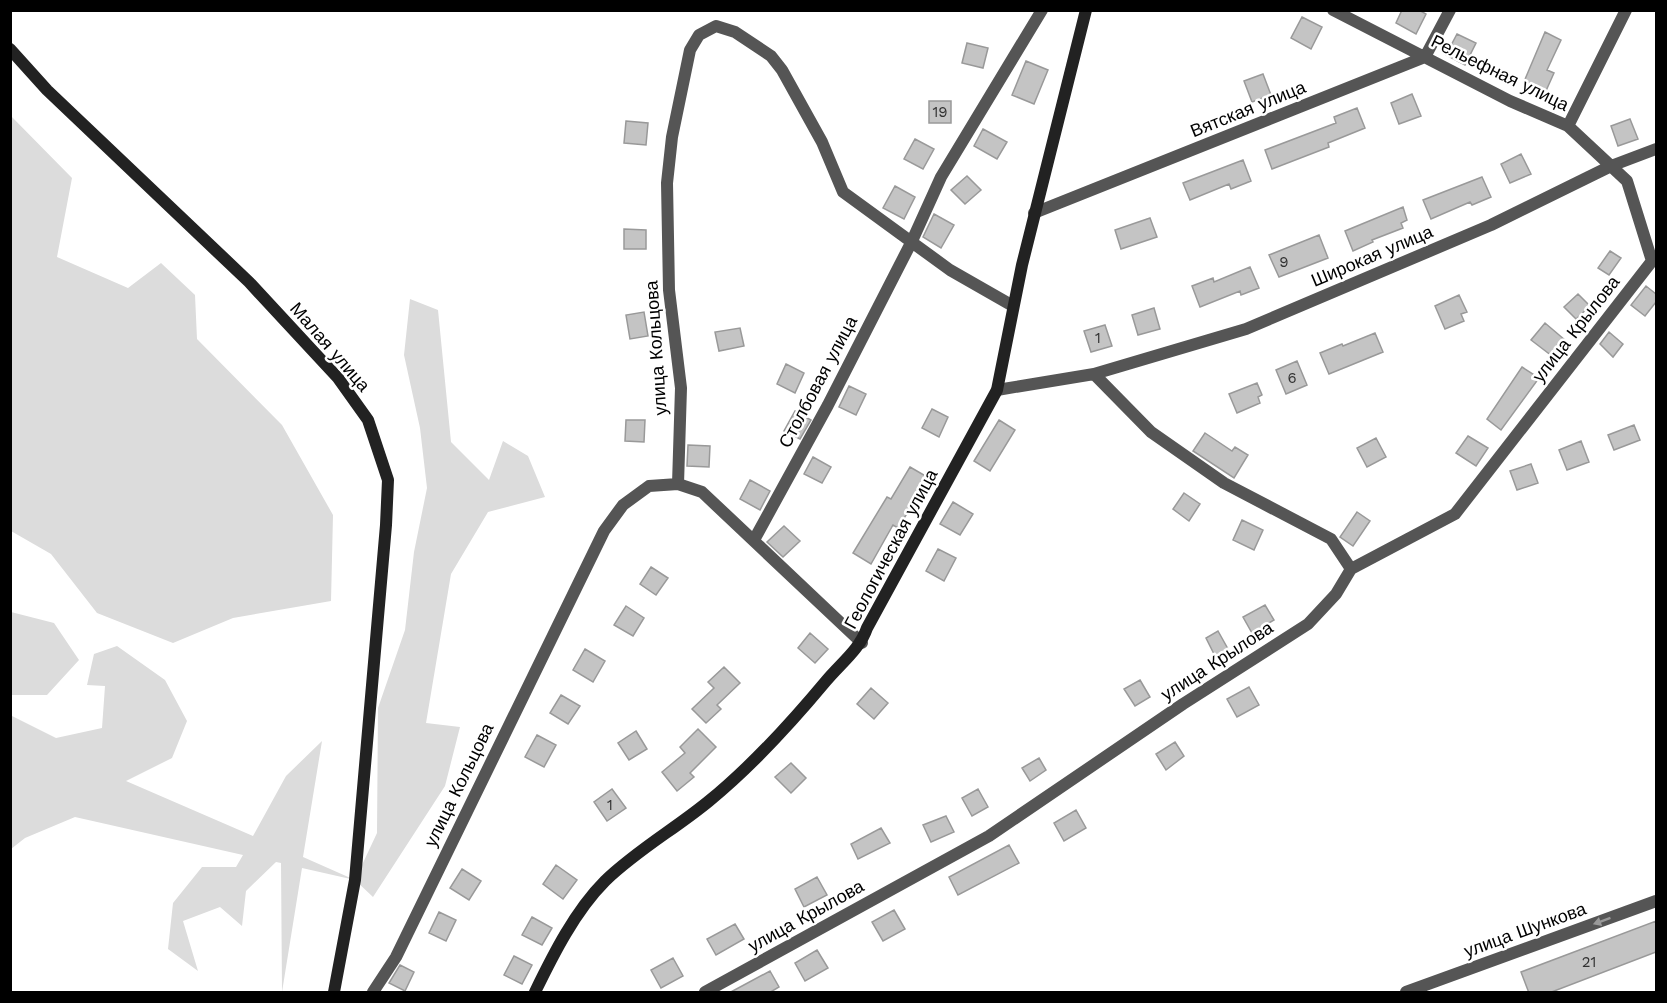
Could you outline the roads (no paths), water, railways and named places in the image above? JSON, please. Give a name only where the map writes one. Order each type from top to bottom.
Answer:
[{"type":"street","name":"Столбовая улица","points":[[754,540],[828,405],[912,241],[941,177],[1042,10]]},
{"type":"street","name":"Геологическая улица","points":[[535,993],[572,924],[603,883],[633,856],[712,799],[797,716],[846,658],[862,643],[867,628],[997,390],[1034,213],[1086,10]]},
{"type":"street","name":"Рельефная улица","points":[[1334,10],[1510,100],[1568,126],[1627,181],[1654,263]]},
{"type":"street","points":[[1425,57],[1449,10]]},
{"type":"street","points":[[1568,126],[1626,10]]},
{"type":"street","name":"улица Кольцова","points":[[373,993],[396,957],[604,531],[623,505],[649,486],[678,484],[681,388],[669,290],[667,183],[672,137],[690,50],[699,35],[716,26],[735,32],[771,56],[782,70],[822,142],[843,192],[912,241]]},
{"type":"street","name":"Малая улица","points":[[10,49],[47,90],[249,282],[338,378],[368,420],[388,480],[388,492],[355,880],[334,993]]},
{"type":"street","name":"Вятская улица","points":[[1034,213],[1425,57]]},
{"type":"street","name":"Широкая улица","points":[[997,390],[1094,374],[1246,329],[1491,225],[1611,166],[1656,149]]},
{"type":"street","points":[[912,241],[950,270],[1013,306]]},
{"type":"street","name":"улица Крылова","points":[[705,993],[989,836],[1183,704],[1308,624],[1336,594],[1351,569],[1455,514],[1654,263]]},
{"type":"street","points":[[1094,374],[1151,432],[1224,483],[1331,539],[1351,569]]},
{"type":"street","points":[[678,484],[702,492],[862,643]]},
{"type":"street","name":"улица Шункова","points":[[1406,993],[1656,901]]}]
